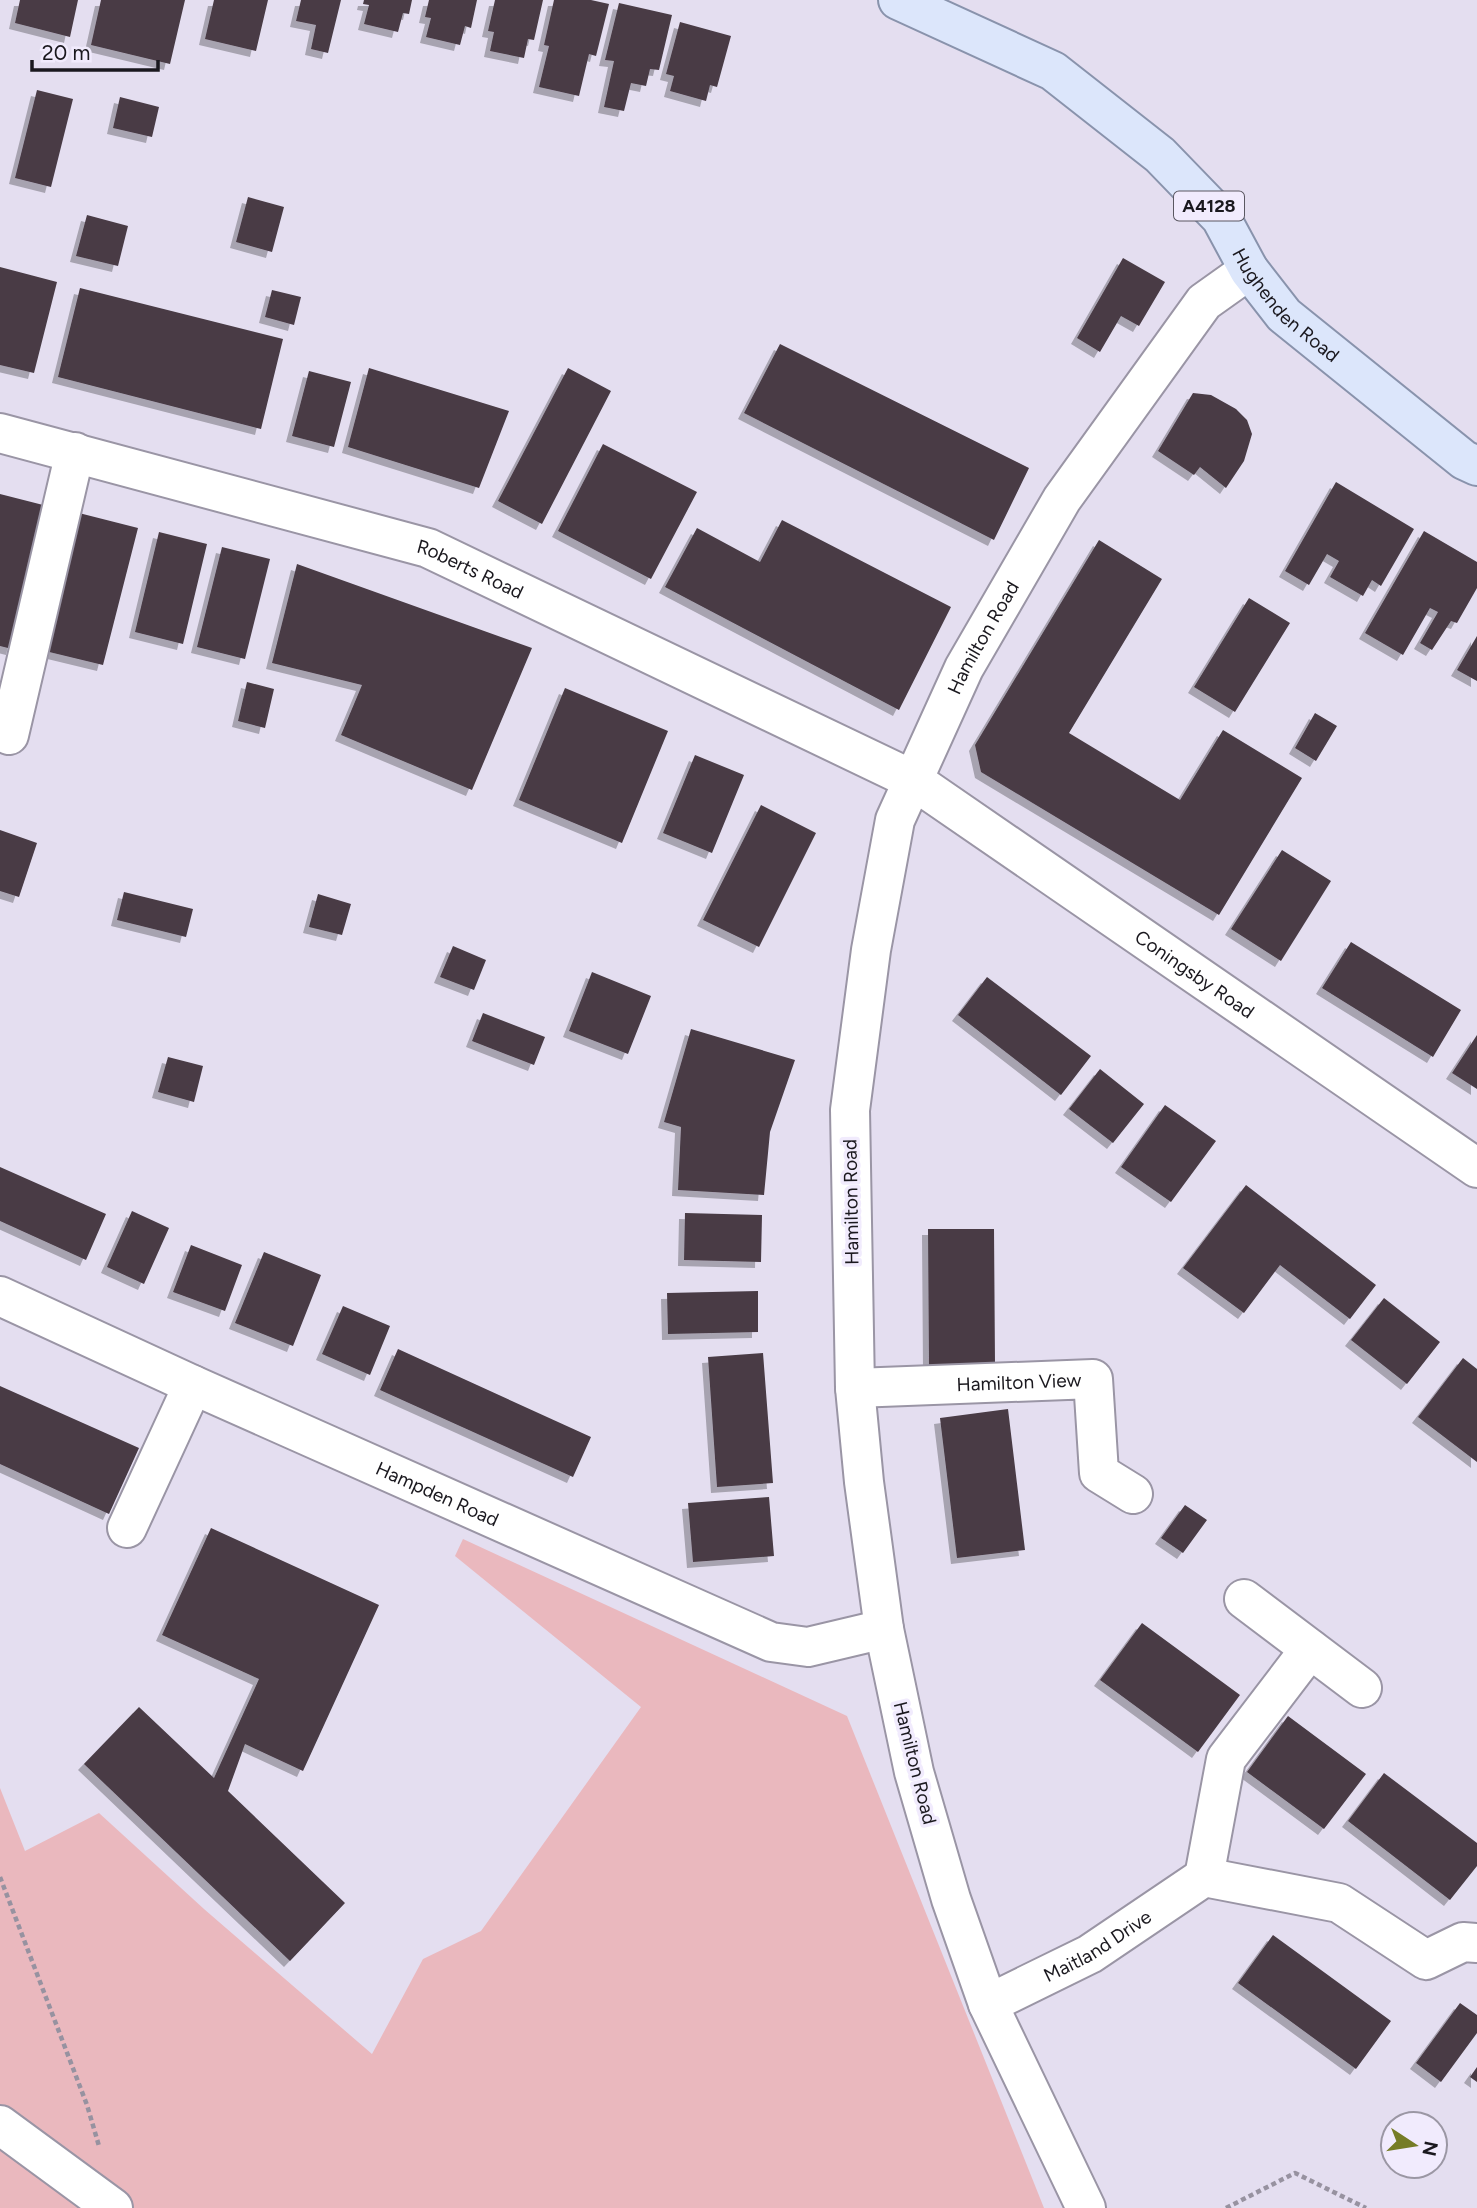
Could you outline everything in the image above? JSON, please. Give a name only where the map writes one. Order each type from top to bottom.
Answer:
[{"type":"main road","name":"Hughenden Road","points":[[898,0],[1052,71],[1160,155],[1221,218],[1249,270],[1284,315],[1464,460],[1477,466]]},
{"type":"street","name":"Hamilton Road","points":[[1086,2208],[988,2004],[951,1899],[914,1772],[884,1629],[864,1482],[855,1388],[850,1110],[871,950],[895,820],[964,668],[1062,499],[1204,302],[1249,270]]},
{"type":"street","name":"Roberts Road","points":[[0,433],[428,548],[913,780]]},
{"type":"street","points":[[9,735],[75,452]]},
{"type":"street","name":"Coningsby Road","points":[[913,780],[1477,1168]]},
{"type":"street","name":"Hampden Road","points":[[0,1296],[193,1385],[771,1642],[808,1647],[884,1629]]},
{"type":"street","name":"Hamilton View","points":[[855,1388],[1093,1379],[1099,1473],[1133,1493]]},
{"type":"street","points":[[127,1528],[193,1385]]},
{"type":"street","points":[[1244,1599],[1362,1688]]},
{"type":"street","points":[[1310,1649],[1226,1759],[1203,1877],[1339,1903],[1426,1960],[1463,1942],[1477,1943]]},
{"type":"street","name":"Maitland Drive","points":[[988,2004],[1090,1954],[1203,1877]]},
{"type":"street","points":[[0,2125],[103,2200]]},
{"type":"path","points":[[0,1877],[87,2105],[102,2155],[103,2200]]},
{"type":"path","points":[[1226,2208],[1295,2173],[1366,2208]]},
{"type":"shaded area","points":[[463,1539],[847,1716],[1044,2208],[0,2208],[0,1788],[25,1851],[99,1813],[204,1909],[372,2054],[423,1959],[481,1931],[641,1707],[455,1556]]},
{"type":"building","points":[[20,0],[78,0],[70,37],[15,23]]},
{"type":"building","points":[[101,0],[185,0],[170,64],[91,45]]},
{"type":"building","points":[[214,0],[268,0],[256,51],[205,39]]},
{"type":"building","points":[[301,0],[341,0],[328,53],[311,49],[316,25],[296,21]]},
{"type":"building","points":[[364,0],[412,0],[409,14],[403,13],[398,32],[364,24],[369,5],[363,4]]},
{"type":"building","points":[[429,0],[477,0],[471,28],[465,26],[460,45],[426,37],[431,18],[425,17]]},
{"type":"building","points":[[495,0],[543,0],[534,40],[528,39],[524,58],[490,51],[494,32],[488,31]]},
{"type":"building","points":[[554,0],[591,0],[609,4],[596,56],[589,54],[579,96],[539,87],[549,46],[544,45]]},
{"type":"building","points":[[619,3],[672,15],[659,70],[650,69],[646,86],[631,83],[624,111],[604,107],[614,61],[605,60]]},
{"type":"building","points":[[680,22],[731,36],[717,87],[710,85],[706,101],[670,91],[674,76],[666,74]]},
{"type":"building","points":[[37,90],[73,99],[51,187],[15,178]]},
{"type":"building","points":[[120,97],[159,107],[152,137],[113,128]]},
{"type":"building","points":[[248,197],[284,207],[272,252],[236,242]]},
{"type":"building","points":[[87,215],[128,226],[118,266],[76,256]]},
{"type":"building","points":[[1123,258],[1165,282],[1139,326],[1121,316],[1100,352],[1077,338]]},
{"type":"building","points":[[0,267],[57,282],[34,373],[0,365]]},
{"type":"building","points":[[80,288],[283,339],[261,429],[58,377]]},
{"type":"building","points":[[272,290],[301,297],[294,325],[265,317]]},
{"type":"building","points":[[780,344],[1029,468],[994,540],[744,413]]},
{"type":"building","points":[[369,368],[509,411],[479,488],[348,447]]},
{"type":"building","points":[[568,368],[611,391],[542,524],[498,501]]},
{"type":"building","points":[[309,371],[351,382],[334,447],[292,436]]},
{"type":"building","points":[[1193,393],[1211,395],[1236,409],[1247,420],[1252,434],[1244,461],[1226,488],[1200,467],[1194,475],[1158,451]]},
{"type":"building","points":[[603,444],[697,492],[651,579],[558,531]]},
{"type":"building","points":[[1336,482],[1414,529],[1381,586],[1372,580],[1363,596],[1330,577],[1339,561],[1327,554],[1309,585],[1285,571]]},
{"type":"building","points":[[0,494],[47,506],[12,649],[0,646]]},
{"type":"building","points":[[75,512],[138,528],[103,665],[41,650]]},
{"type":"building","points":[[782,520],[951,607],[899,710],[665,587],[697,528],[760,562]]},
{"type":"building","points":[[1424,531],[1477,562],[1477,588],[1457,623],[1451,621],[1432,650],[1420,643],[1438,612],[1430,608],[1403,655],[1365,633]]},
{"type":"building","points":[[159,532],[207,544],[183,644],[135,632]]},
{"type":"building","points":[[1099,540],[1162,579],[1069,733],[1180,800],[1223,730],[1302,778],[1219,915],[981,772],[975,745]]},
{"type":"building","points":[[222,547],[270,559],[245,659],[197,647]]},
{"type":"building","points":[[297,564],[532,648],[472,790],[341,735],[362,685],[272,663]]},
{"type":"building","points":[[1249,598],[1290,623],[1235,712],[1194,687]]},
{"type":"building","points":[[1477,636],[1477,681],[1457,670]]},
{"type":"building","points":[[247,682],[274,689],[265,728],[238,721]]},
{"type":"building","points":[[565,688],[668,731],[622,843],[519,800]]},
{"type":"building","points":[[1315,713],[1337,726],[1316,761],[1295,748]]},
{"type":"building","points":[[695,755],[744,775],[712,853],[663,833]]},
{"type":"building","points":[[761,805],[816,833],[759,947],[703,920]]},
{"type":"building","points":[[0,830],[37,843],[19,897],[0,891]]},
{"type":"building","points":[[1282,850],[1331,881],[1281,961],[1231,929]]},
{"type":"building","points":[[124,892],[193,909],[186,937],[117,920]]},
{"type":"building","points":[[318,894],[351,904],[342,935],[309,927]]},
{"type":"building","points":[[1351,942],[1461,1010],[1433,1057],[1322,988]]},
{"type":"building","points":[[453,946],[486,960],[474,990],[440,977]]},
{"type":"building","points":[[592,972],[651,996],[628,1054],[569,1031]]},
{"type":"building","points":[[987,977],[1091,1056],[1061,1095],[958,1015]]},
{"type":"building","points":[[483,1013],[545,1037],[534,1065],[472,1041]]},
{"type":"building","points":[[691,1029],[795,1060],[770,1132],[764,1195],[678,1190],[681,1127],[664,1122]]},
{"type":"building","points":[[1477,1035],[1477,1089],[1452,1073]]},
{"type":"building","points":[[168,1057],[203,1066],[194,1102],[158,1092]]},
{"type":"building","points":[[1100,1069],[1144,1104],[1113,1143],[1069,1109]]},
{"type":"building","points":[[1165,1105],[1216,1141],[1171,1202],[1121,1167]]},
{"type":"building","points":[[0,1167],[106,1214],[86,1260],[0,1221]]},
{"type":"building","points":[[1246,1185],[1376,1285],[1350,1319],[1280,1265],[1244,1313],[1183,1268]]},
{"type":"building","points":[[132,1211],[169,1228],[144,1284],[107,1267]]},
{"type":"building","points":[[685,1213],[762,1215],[761,1262],[684,1260]]},
{"type":"building","points":[[928,1229],[994,1229],[995,1365],[929,1365]]},
{"type":"building","points":[[191,1245],[242,1265],[225,1311],[173,1292]]},
{"type":"building","points":[[264,1252],[321,1275],[293,1346],[235,1323]]},
{"type":"building","points":[[758,1291],[758,1332],[668,1334],[667,1293]]},
{"type":"building","points":[[1384,1298],[1440,1342],[1407,1384],[1351,1340]]},
{"type":"building","points":[[343,1306],[390,1326],[370,1375],[322,1354]]},
{"type":"building","points":[[398,1349],[591,1437],[573,1477],[380,1390]]},
{"type":"building","points":[[763,1353],[773,1483],[717,1487],[708,1357]]},
{"type":"building","points":[[1463,1358],[1477,1369],[1477,1462],[1418,1417]]},
{"type":"building","points":[[0,1386],[139,1448],[109,1514],[0,1464]]},
{"type":"building","points":[[1008,1409],[1025,1550],[957,1558],[940,1418]]},
{"type":"building","points":[[769,1497],[774,1556],[693,1562],[688,1503]]},
{"type":"building","points":[[1185,1505],[1207,1520],[1183,1553],[1161,1538]]},
{"type":"building","points":[[211,1528],[379,1605],[303,1771],[245,1744],[228,1791],[345,1903],[290,1961],[84,1764],[139,1707],[214,1778],[259,1679],[162,1635]]},
{"type":"building","points":[[1142,1623],[1240,1695],[1198,1752],[1100,1680]]},
{"type":"building","points":[[1288,1716],[1366,1774],[1324,1829],[1247,1772]]},
{"type":"building","points":[[1384,1773],[1477,1843],[1477,1866],[1450,1900],[1348,1821]]},
{"type":"building","points":[[1273,1935],[1391,2021],[1356,2069],[1238,1983]]},
{"type":"building","points":[[1460,2003],[1477,2015],[1477,2033],[1441,2082],[1416,2063]]},
{"type":"building","points":[[1477,2067],[1477,2082],[1470,2077]]}]
